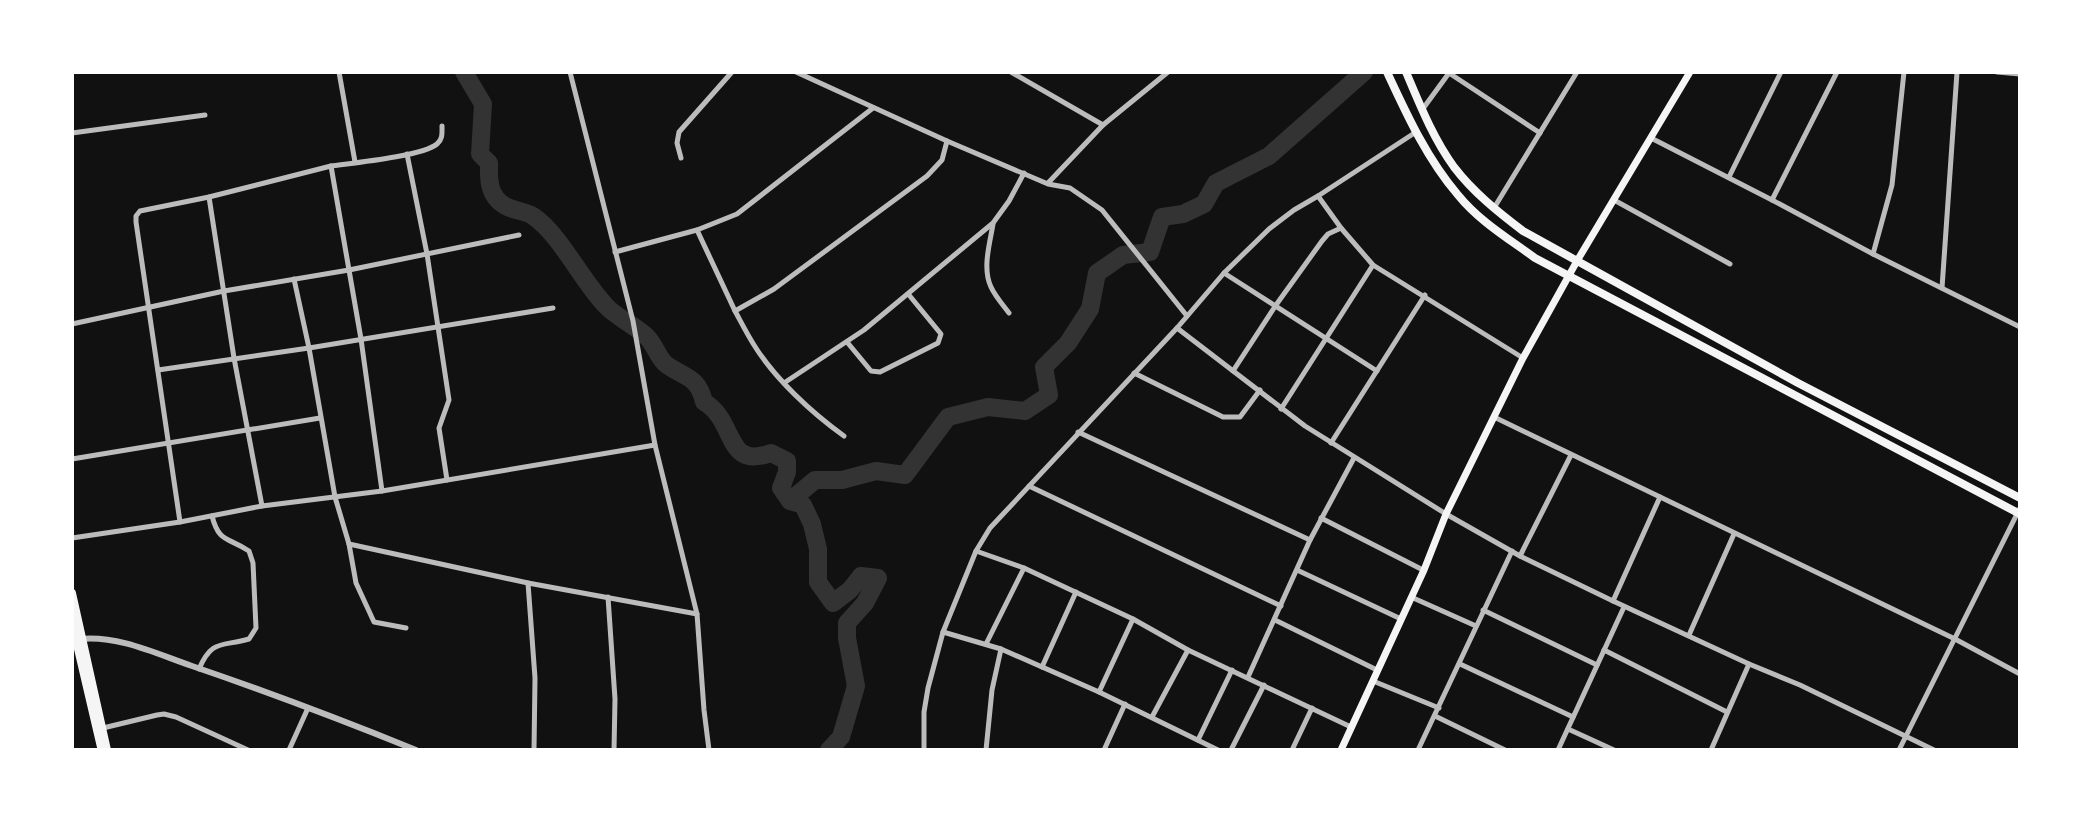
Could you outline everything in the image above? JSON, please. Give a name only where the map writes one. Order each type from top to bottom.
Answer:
[{"type":"main road","points":[[1387,72],[1416,132],[1459,197],[1535,258],[2019,512]]},
{"type":"main road","points":[[1406,72],[1437,141],[1455,168],[1472,188],[1523,231],[1798,383],[2020,498]]},
{"type":"main road","points":[[1341,750],[1424,570],[1446,514],[1523,358],[1690,72]]},
{"type":"main road","points":[[72,593],[77,639]]},
{"type":"main road","points":[[72,623],[105,750]]},
{"type":"street","points":[[339,72],[355,162]]},
{"type":"street","points":[[570,72],[633,321],[655,445],[697,614],[709,750]]},
{"type":"street","points":[[681,158],[677,143],[679,132],[732,72]]},
{"type":"street","points":[[796,72],[1048,184],[1070,188],[1102,210],[1187,316]]},
{"type":"street","points":[[1011,72],[1103,125]]},
{"type":"street","points":[[1156,72],[1157,81]]},
{"type":"street","points":[[1048,184],[1103,125],[1168,72]]},
{"type":"street","points":[[1422,110],[1449,72],[1540,133]]},
{"type":"street","points":[[1494,208],[1577,72]]},
{"type":"street","points":[[1729,177],[1781,72]]},
{"type":"street","points":[[1772,200],[1837,72]]},
{"type":"street","points":[[1873,254],[1892,185],[1904,72]]},
{"type":"street","points":[[1942,288],[1957,72]]},
{"type":"street","points":[[1997,72],[2020,74]]},
{"type":"street","points":[[615,252],[697,230],[737,214],[873,108]]},
{"type":"street","points":[[72,133],[205,115]]},
{"type":"street","points":[[180,522],[136,216],[144,210],[331,166],[431,148],[442,137],[442,126]]},
{"type":"street","points":[[924,750],[924,712],[943,632],[976,551],[990,528],[1177,328],[1224,273],[1285,216],[1416,132]]},
{"type":"street","points":[[1651,138],[2020,327]]},
{"type":"street","points":[[735,311],[774,289],[927,176],[942,160],[947,141]]},
{"type":"street","points":[[407,154],[427,254],[449,400],[439,428],[447,480]]},
{"type":"street","points":[[331,166],[361,339],[382,491]]},
{"type":"street","points":[[784,383],[847,342],[909,295],[993,223],[1024,173]]},
{"type":"street","points":[[1318,196],[1373,265],[1523,358]]},
{"type":"street","points":[[209,197],[234,358],[262,506]]},
{"type":"street","points":[[1614,200],[1730,264]]},
{"type":"street","points":[[993,223],[988,277],[991,288],[1009,313]]},
{"type":"street","points":[[1233,371],[1328,234],[1341,228]]},
{"type":"street","points":[[697,230],[755,347],[784,383],[825,423],[844,436]]},
{"type":"street","points":[[72,324],[224,291],[349,270],[519,235]]},
{"type":"street","points":[[1281,409],[1373,265]]},
{"type":"street","points":[[1224,273],[1377,371]]},
{"type":"street","points":[[294,279],[335,497],[349,544],[356,583],[374,622],[406,628]]},
{"type":"street","points":[[847,342],[871,371],[880,372],[938,343],[941,334],[909,295]]},
{"type":"street","points":[[1331,443],[1425,295]]},
{"type":"street","points":[[158,370],[553,308]]},
{"type":"street","points":[[1177,328],[1281,409],[1331,443],[1520,556],[1934,750]]},
{"type":"street","points":[[1134,373],[1223,417],[1240,417],[1260,390]]},
{"type":"street","points":[[1494,416],[1955,639],[2020,674]]},
{"type":"street","points":[[72,459],[320,418]]},
{"type":"street","points":[[1078,432],[1310,540]]},
{"type":"street","points":[[72,538],[262,506],[382,491],[655,445]]},
{"type":"street","points":[[1520,556],[1571,455]]},
{"type":"street","points":[[1248,677],[1310,540],[1354,458]]},
{"type":"street","points":[[1029,486],[1281,606]]},
{"type":"street","points":[[1613,601],[1660,497]]},
{"type":"street","points":[[1899,750],[2019,512]]},
{"type":"street","points":[[199,669],[209,650],[249,639],[256,628],[253,563],[249,551],[220,535],[212,516]]},
{"type":"street","points":[[1321,518],[1424,570]]},
{"type":"street","points":[[1688,635],[1734,534]]},
{"type":"street","points":[[349,544],[528,583],[697,614]]},
{"type":"street","points":[[976,551],[1024,568],[1076,592],[1188,650],[1353,728]]},
{"type":"street","points":[[1418,750],[1512,551]]},
{"type":"street","points":[[986,644],[1024,568]]},
{"type":"street","points":[[1297,570],[1401,619]]},
{"type":"street","points":[[528,583],[535,678],[534,750]]},
{"type":"street","points":[[1042,667],[1076,592]]},
{"type":"street","points":[[608,597],[615,699],[614,750]]},
{"type":"street","points":[[1411,597],[1476,626]]},
{"type":"street","points":[[1558,750],[1624,607]]},
{"type":"street","points":[[1483,610],[1597,665]]},
{"type":"street","points":[[1099,692],[1133,619]]},
{"type":"street","points":[[1275,620],[1377,670]]},
{"type":"street","points":[[943,632],[1001,649],[1125,704],[1218,750]]},
{"type":"street","points":[[77,639],[113,640],[308,708],[416,750]]},
{"type":"street","points":[[986,750],[992,690],[1001,649]]},
{"type":"street","points":[[1152,717],[1188,650]]},
{"type":"street","points":[[1604,650],[1727,712]]},
{"type":"street","points":[[1460,664],[1573,717]]},
{"type":"street","points":[[1711,750],[1749,664]]},
{"type":"street","points":[[1198,740],[1232,670]]},
{"type":"street","points":[[1373,680],[1439,708]]},
{"type":"street","points":[[1231,750],[1264,685]]},
{"type":"street","points":[[1104,750],[1125,704]]},
{"type":"street","points":[[289,750],[308,708]]},
{"type":"street","points":[[1292,750],[1312,708]]},
{"type":"street","points":[[100,728],[164,714],[248,750]]},
{"type":"street","points":[[1435,716],[1505,750]]},
{"type":"street","points":[[1568,729],[1614,750]]},
{"type":"waterway","points":[[464,72],[483,104],[480,154],[489,163],[490,185],[496,198],[505,206],[529,214],[543,224],[607,307],[646,336],[664,362],[694,382],[704,402],[722,420],[738,449],[745,455],[771,453],[787,461],[781,488],[790,501],[803,505],[812,524],[818,549],[818,582],[833,603],[850,590],[861,576],[878,578],[865,603],[847,623],[856,686],[841,737],[829,750]]},
{"type":"waterway","points":[[790,501],[815,480],[842,480],[876,471],[905,475],[948,417],[988,407],[1025,411],[1049,395],[1044,367],[1068,343],[1090,309],[1097,273],[1123,255],[1150,252],[1162,217],[1183,214],[1204,204],[1216,183],[1269,156],[1364,72]]}]
